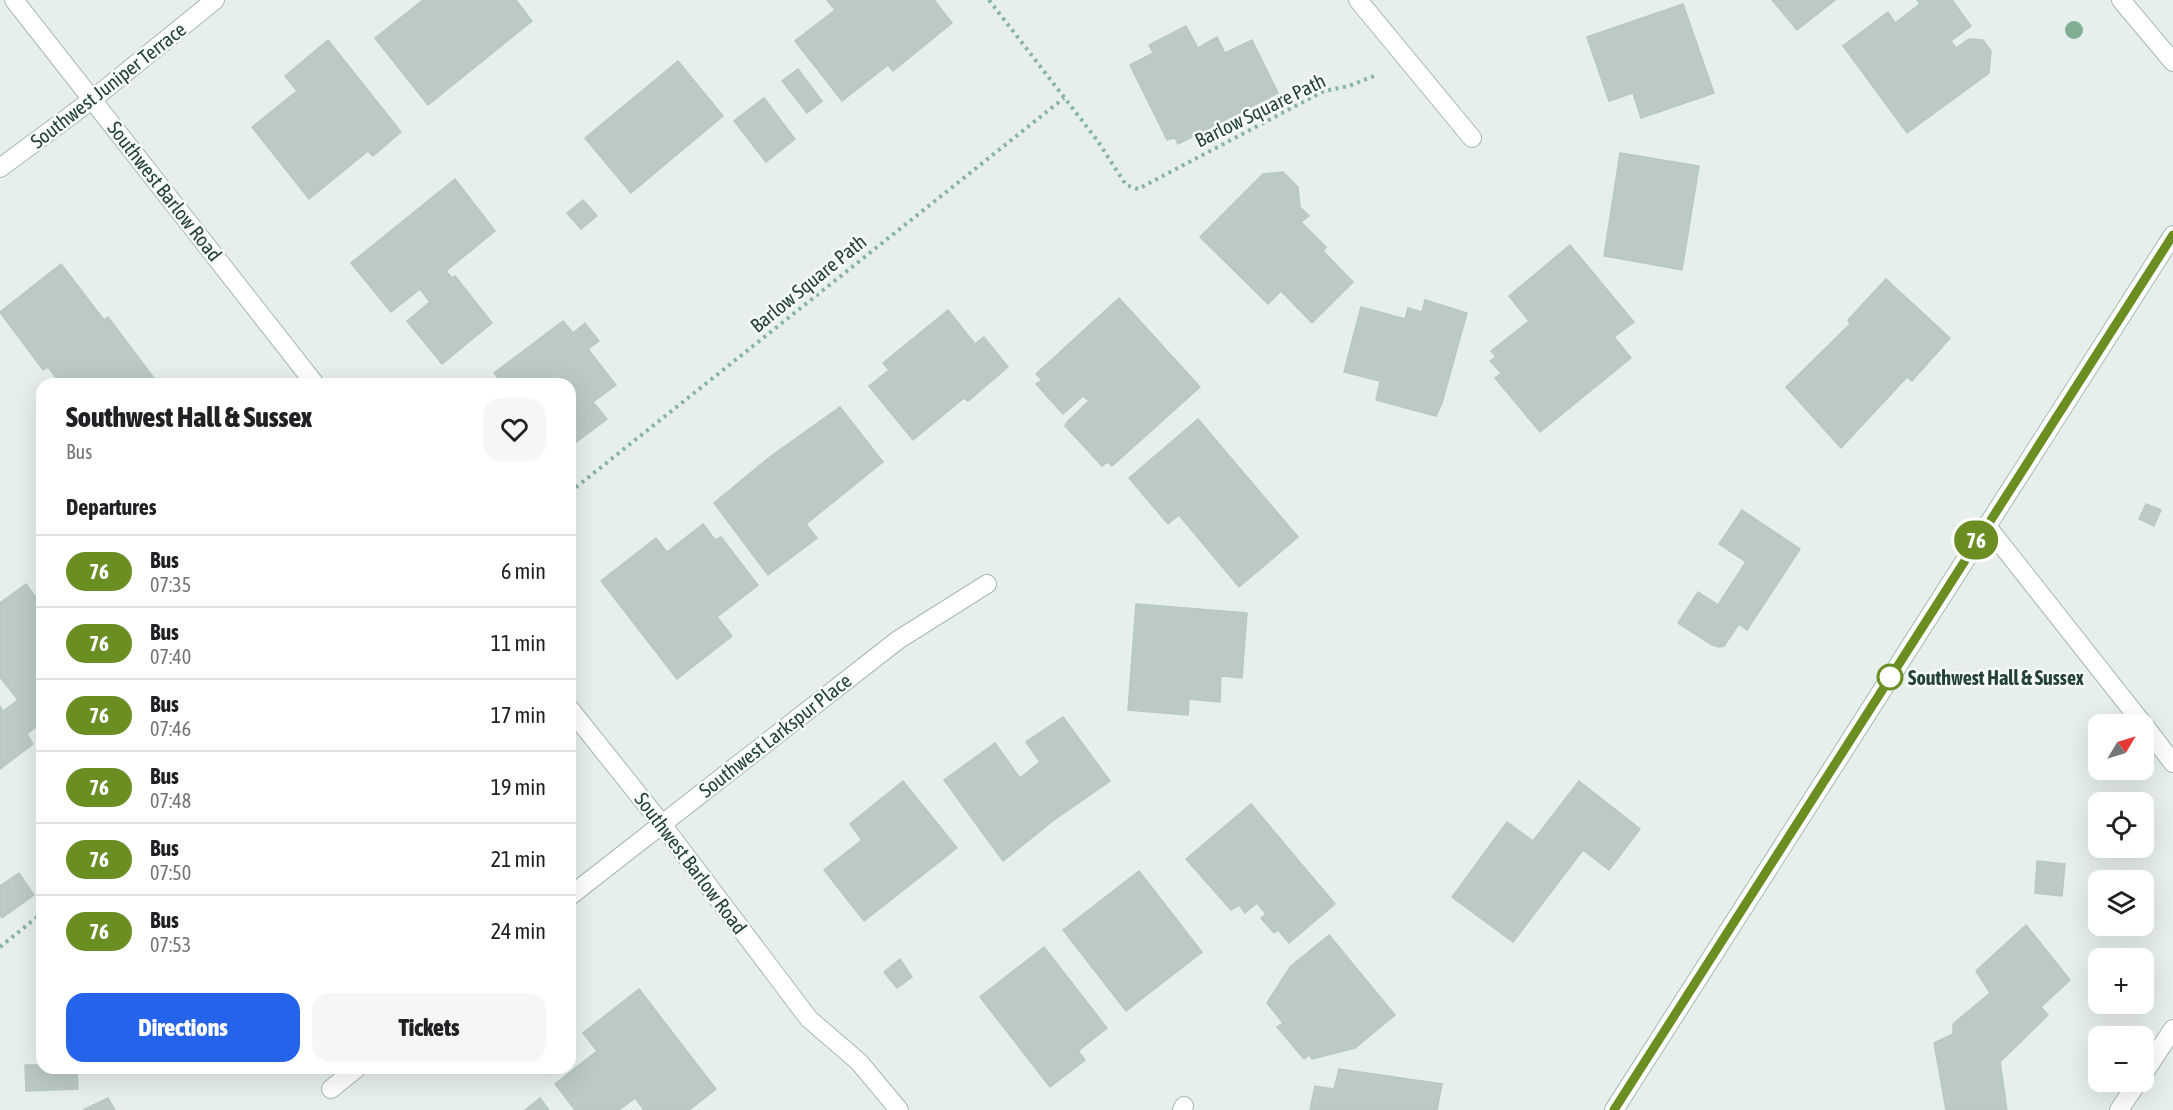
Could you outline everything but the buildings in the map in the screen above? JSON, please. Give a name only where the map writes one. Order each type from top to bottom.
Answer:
[{"type":"street","name":"Southwest Barlow Road","points":[[14,0],[310,378]]},
{"type":"street","name":"Southwest Juniper Terrace","points":[[0,168],[93,99],[215,0]]},
{"type":"street","points":[[1359,0],[1472,138]]},
{"type":"street","points":[[2121,0],[2173,62]]},
{"type":"street","points":[[1614,1110],[2173,234]]},
{"type":"street","points":[[1986,525],[2134,714]]},
{"type":"street","name":"Southwest Larkspur Place","points":[[576,891],[898,640],[987,584]]},
{"type":"street","name":"Southwest Barlow Road","points":[[576,717],[661,823],[809,1019],[859,1062],[899,1110]]},
{"type":"street","points":[[2154,739],[2173,763]]},
{"type":"street","points":[[2154,1058],[2173,1029]]},
{"type":"street","points":[[331,1089],[350,1074]]},
{"type":"street","points":[[2119,1110],[2131,1092]]},
{"type":"path","name":"Barlow Square Path","points":[[989,0],[1097,140],[1126,185],[1138,189],[1324,91],[1349,86],[1409,62]]},
{"type":"path","name":"Barlow Square Path","points":[[576,487],[1064,98]]},
{"type":"path","points":[[0,947],[36,918]]},
{"type":"bus line","name":"76","points":[[1614,1110],[2173,235]]},
{"type":"place","name":"Southwest Hall & Sussex","points":[[1890,677]]}]
